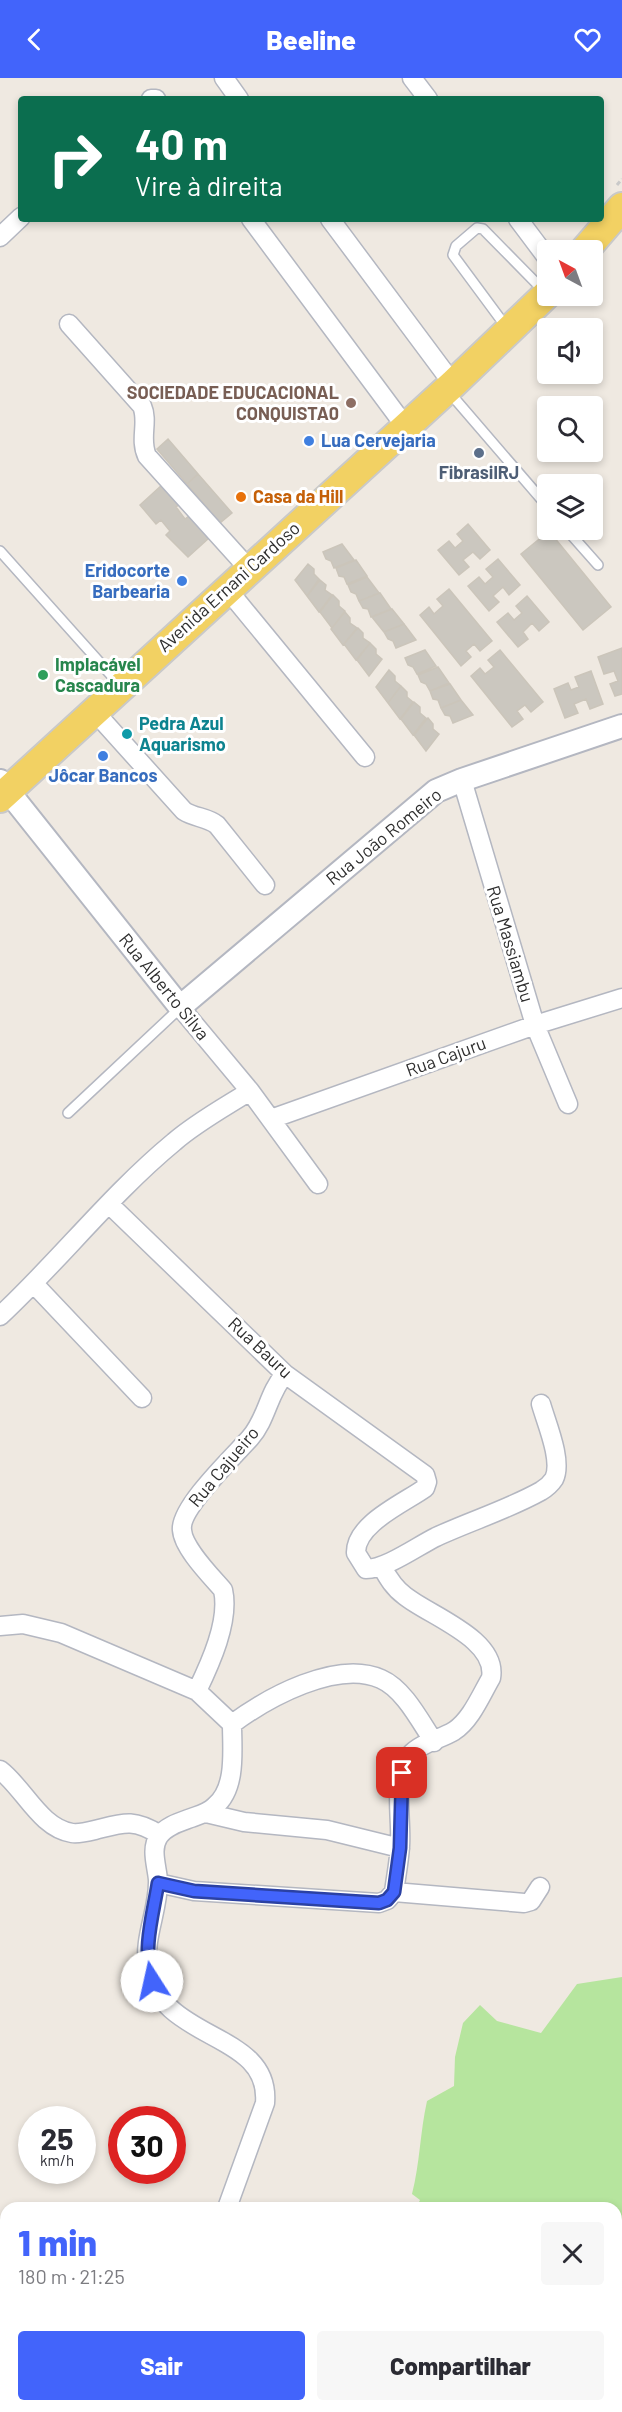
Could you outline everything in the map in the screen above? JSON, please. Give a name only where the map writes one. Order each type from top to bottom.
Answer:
[{"type":"main road","points":[[594,240],[622,207]]},
{"type":"main road","name":"Avenida Ernani Cardoso","points":[[2,790],[93,711],[450,387],[537,303]]},
{"type":"street","points":[[224,78],[237,96]]},
{"type":"street","points":[[412,78],[426,96]]},
{"type":"street","points":[[0,237],[18,220]]},
{"type":"street","points":[[252,222],[405,426]]},
{"type":"street","points":[[332,222],[450,387]]},
{"type":"street","points":[[520,222],[537,244]]},
{"type":"street","points":[[69,324],[142,406],[145,418],[142,441],[147,456],[249,570]]},
{"type":"street","points":[[227,590],[365,757]]},
{"type":"street","points":[[93,711],[184,811],[217,825],[266,885]]},
{"type":"street","name":"Rua João Romeiro","points":[[180,1007],[436,791],[462,780],[622,726]]},
{"type":"street","name":"Rua Massiambu","points":[[462,780],[535,1025],[568,1104]]},
{"type":"street","name":"Rua Alberto Silva","points":[[2,790],[250,1091],[318,1184]]},
{"type":"street","name":"Rua Cajuru","points":[[271,1119],[535,1025],[622,998]]},
{"type":"street","points":[[0,1316],[34,1284],[110,1203],[176,1140],[250,1091]]},
{"type":"street","name":"Rua Bauru","points":[[110,1203],[285,1374],[424,1475],[428,1482],[425,1488],[369,1526],[357,1543],[356,1553],[363,1567],[368,1569],[382,1567]]},
{"type":"street","points":[[34,1284],[142,1398]]},
{"type":"street","name":"Rua Cajueiro","points":[[197,1691],[216,1646],[224,1600],[223,1590],[185,1540],[182,1525],[185,1515],[199,1495],[259,1427],[274,1389],[285,1374]]},
{"type":"street","points":[[158,1883],[194,1891],[379,1903],[387,1900],[394,1892],[400,1848],[402,1773],[412,1753],[457,1729],[467,1718],[491,1678],[491,1663],[476,1641],[399,1591],[391,1583],[382,1567],[438,1536],[520,1502],[549,1486],[555,1477],[556,1467],[554,1448],[541,1404]]},
{"type":"street","points":[[0,1626],[23,1624],[62,1633],[197,1691],[232,1724],[230,1779],[223,1797],[206,1813],[173,1826],[160,1835],[154,1851],[158,1883],[147,1951],[148,1968],[159,1995],[172,2010],[197,2029],[241,2052],[256,2065],[264,2078],[265,2103],[229,2202]]},
{"type":"street","points":[[232,1724],[255,1707],[302,1685],[334,1675],[364,1674],[381,1678],[400,1694],[434,1742]]},
{"type":"street","points":[[0,1770],[22,1790],[36,1811],[56,1827],[71,1833],[85,1833],[128,1822],[139,1824],[160,1835]]},
{"type":"street","points":[[206,1813],[244,1822],[327,1830],[400,1848]]},
{"type":"street","points":[[394,1892],[524,1903],[531,1901],[540,1887]]},
{"type":"lane","points":[[509,330],[453,255],[456,246],[477,228],[483,229],[537,283]]},
{"type":"lane","points":[[450,387],[537,494]]},
{"type":"lane","points":[[576,540],[598,565]]},
{"type":"lane","points":[[0,550],[120,686]]},
{"type":"lane","points":[[68,1113],[180,1007]]},
{"type":"green space","points":[[622,1977],[622,2202],[419,2202],[420,2200],[412,2194],[427,2101],[454,2086],[455,2057],[463,2023],[480,2005],[497,2021],[541,2033],[577,1984]]},
{"type":"building","points":[[168,439],[198,474],[187,484],[157,449]]},
{"type":"building","points":[[198,474],[232,513],[220,523],[187,484]]},
{"type":"building","points":[[163,484],[180,504],[176,507],[185,519],[189,516],[209,538],[188,557],[166,535],[170,531],[161,520],[156,524],[140,505]]},
{"type":"building","points":[[468,524],[490,550],[480,559],[473,552],[463,560],[469,567],[459,575],[438,550],[449,541],[455,548],[463,541],[457,534]]},
{"type":"building","points":[[538,540],[556,540],[611,607],[583,630],[521,554]]},
{"type":"building","points":[[342,544],[354,560],[334,568],[323,552]]},
{"type":"building","points":[[498,559],[520,585],[509,595],[503,587],[493,596],[499,602],[489,611],[468,586],[479,577],[485,584],[493,577],[486,569]]},
{"type":"building","points":[[356,560],[367,576],[347,584],[344,577],[339,576],[336,568]]},
{"type":"building","points":[[308,564],[314,569],[314,574],[319,579],[307,596],[295,580]]},
{"type":"building","points":[[367,577],[379,593],[359,601],[348,585]]},
{"type":"building","points":[[320,580],[326,585],[325,590],[332,595],[319,612],[307,596]]},
{"type":"building","points":[[449,589],[492,641],[480,651],[474,644],[466,651],[471,657],[461,666],[420,615],[429,607],[434,614],[443,606],[437,599]]},
{"type":"building","points":[[380,593],[391,609],[371,617],[368,609],[363,608],[359,601]]},
{"type":"building","points":[[333,595],[345,611],[332,628],[320,612]]},
{"type":"building","points":[[527,596],[549,622],[539,631],[532,623],[523,632],[528,639],[518,647],[497,622],[508,613],[514,620],[522,613],[516,606]]},
{"type":"building","points":[[392,609],[404,624],[384,632],[372,617]]},
{"type":"building","points":[[345,612],[350,618],[350,623],[357,628],[343,645],[331,629]]},
{"type":"building","points":[[404,624],[416,640],[396,648],[384,632]]},
{"type":"building","points":[[358,628],[363,633],[363,638],[370,643],[356,660],[344,644]]},
{"type":"building","points":[[370,643],[382,659],[369,676],[357,660]]},
{"type":"building","points":[[622,648],[622,694],[615,696],[610,684],[618,681],[614,671],[604,674],[598,657]]},
{"type":"building","points":[[425,650],[436,666],[417,674],[405,658]]},
{"type":"building","points":[[500,650],[543,702],[531,712],[525,705],[517,711],[523,719],[512,727],[471,676],[480,668],[485,674],[494,667],[488,660]]},
{"type":"building","points":[[438,667],[449,683],[430,691],[418,675]]},
{"type":"building","points":[[389,670],[401,686],[388,703],[376,687]]},
{"type":"building","points":[[591,671],[603,704],[590,709],[586,699],[574,704],[578,713],[565,718],[554,689],[568,683],[571,690],[579,687],[575,677]]},
{"type":"building","points":[[450,684],[461,700],[441,708],[438,700],[433,699],[430,691]]},
{"type":"building","points":[[401,686],[413,702],[400,719],[388,703]]},
{"type":"building","points":[[461,700],[473,715],[453,723],[450,716],[445,715],[441,708]]},
{"type":"building","points":[[414,702],[426,718],[413,735],[401,719]]},
{"type":"building","points":[[428,718],[433,724],[433,729],[439,734],[426,751],[414,735]]},
{"type":"place","name":"SOCIEDADE EDUCACIONAL CONQUISTA0","points":[[351,403]]},
{"type":"place","name":"Lua Cervejaria","points":[[309,441]]},
{"type":"place","name":"FibrasilRJ","points":[[479,453]]},
{"type":"place","name":"Casa da Hill","points":[[241,497]]},
{"type":"place","name":"Eridocorte Barbearia","points":[[182,581]]},
{"type":"place","name":"Implacável Cascadura","points":[[43,675]]},
{"type":"place","name":"Pedra Azul Aquarismo","points":[[127,734]]},
{"type":"place","name":"Jôcar Bancos","points":[[103,756]]},
{"type":"route","points":[[152,1981],[148,1968],[147,1951],[158,1883],[194,1891],[379,1903],[387,1900],[394,1892],[400,1848],[402,1773]]}]
